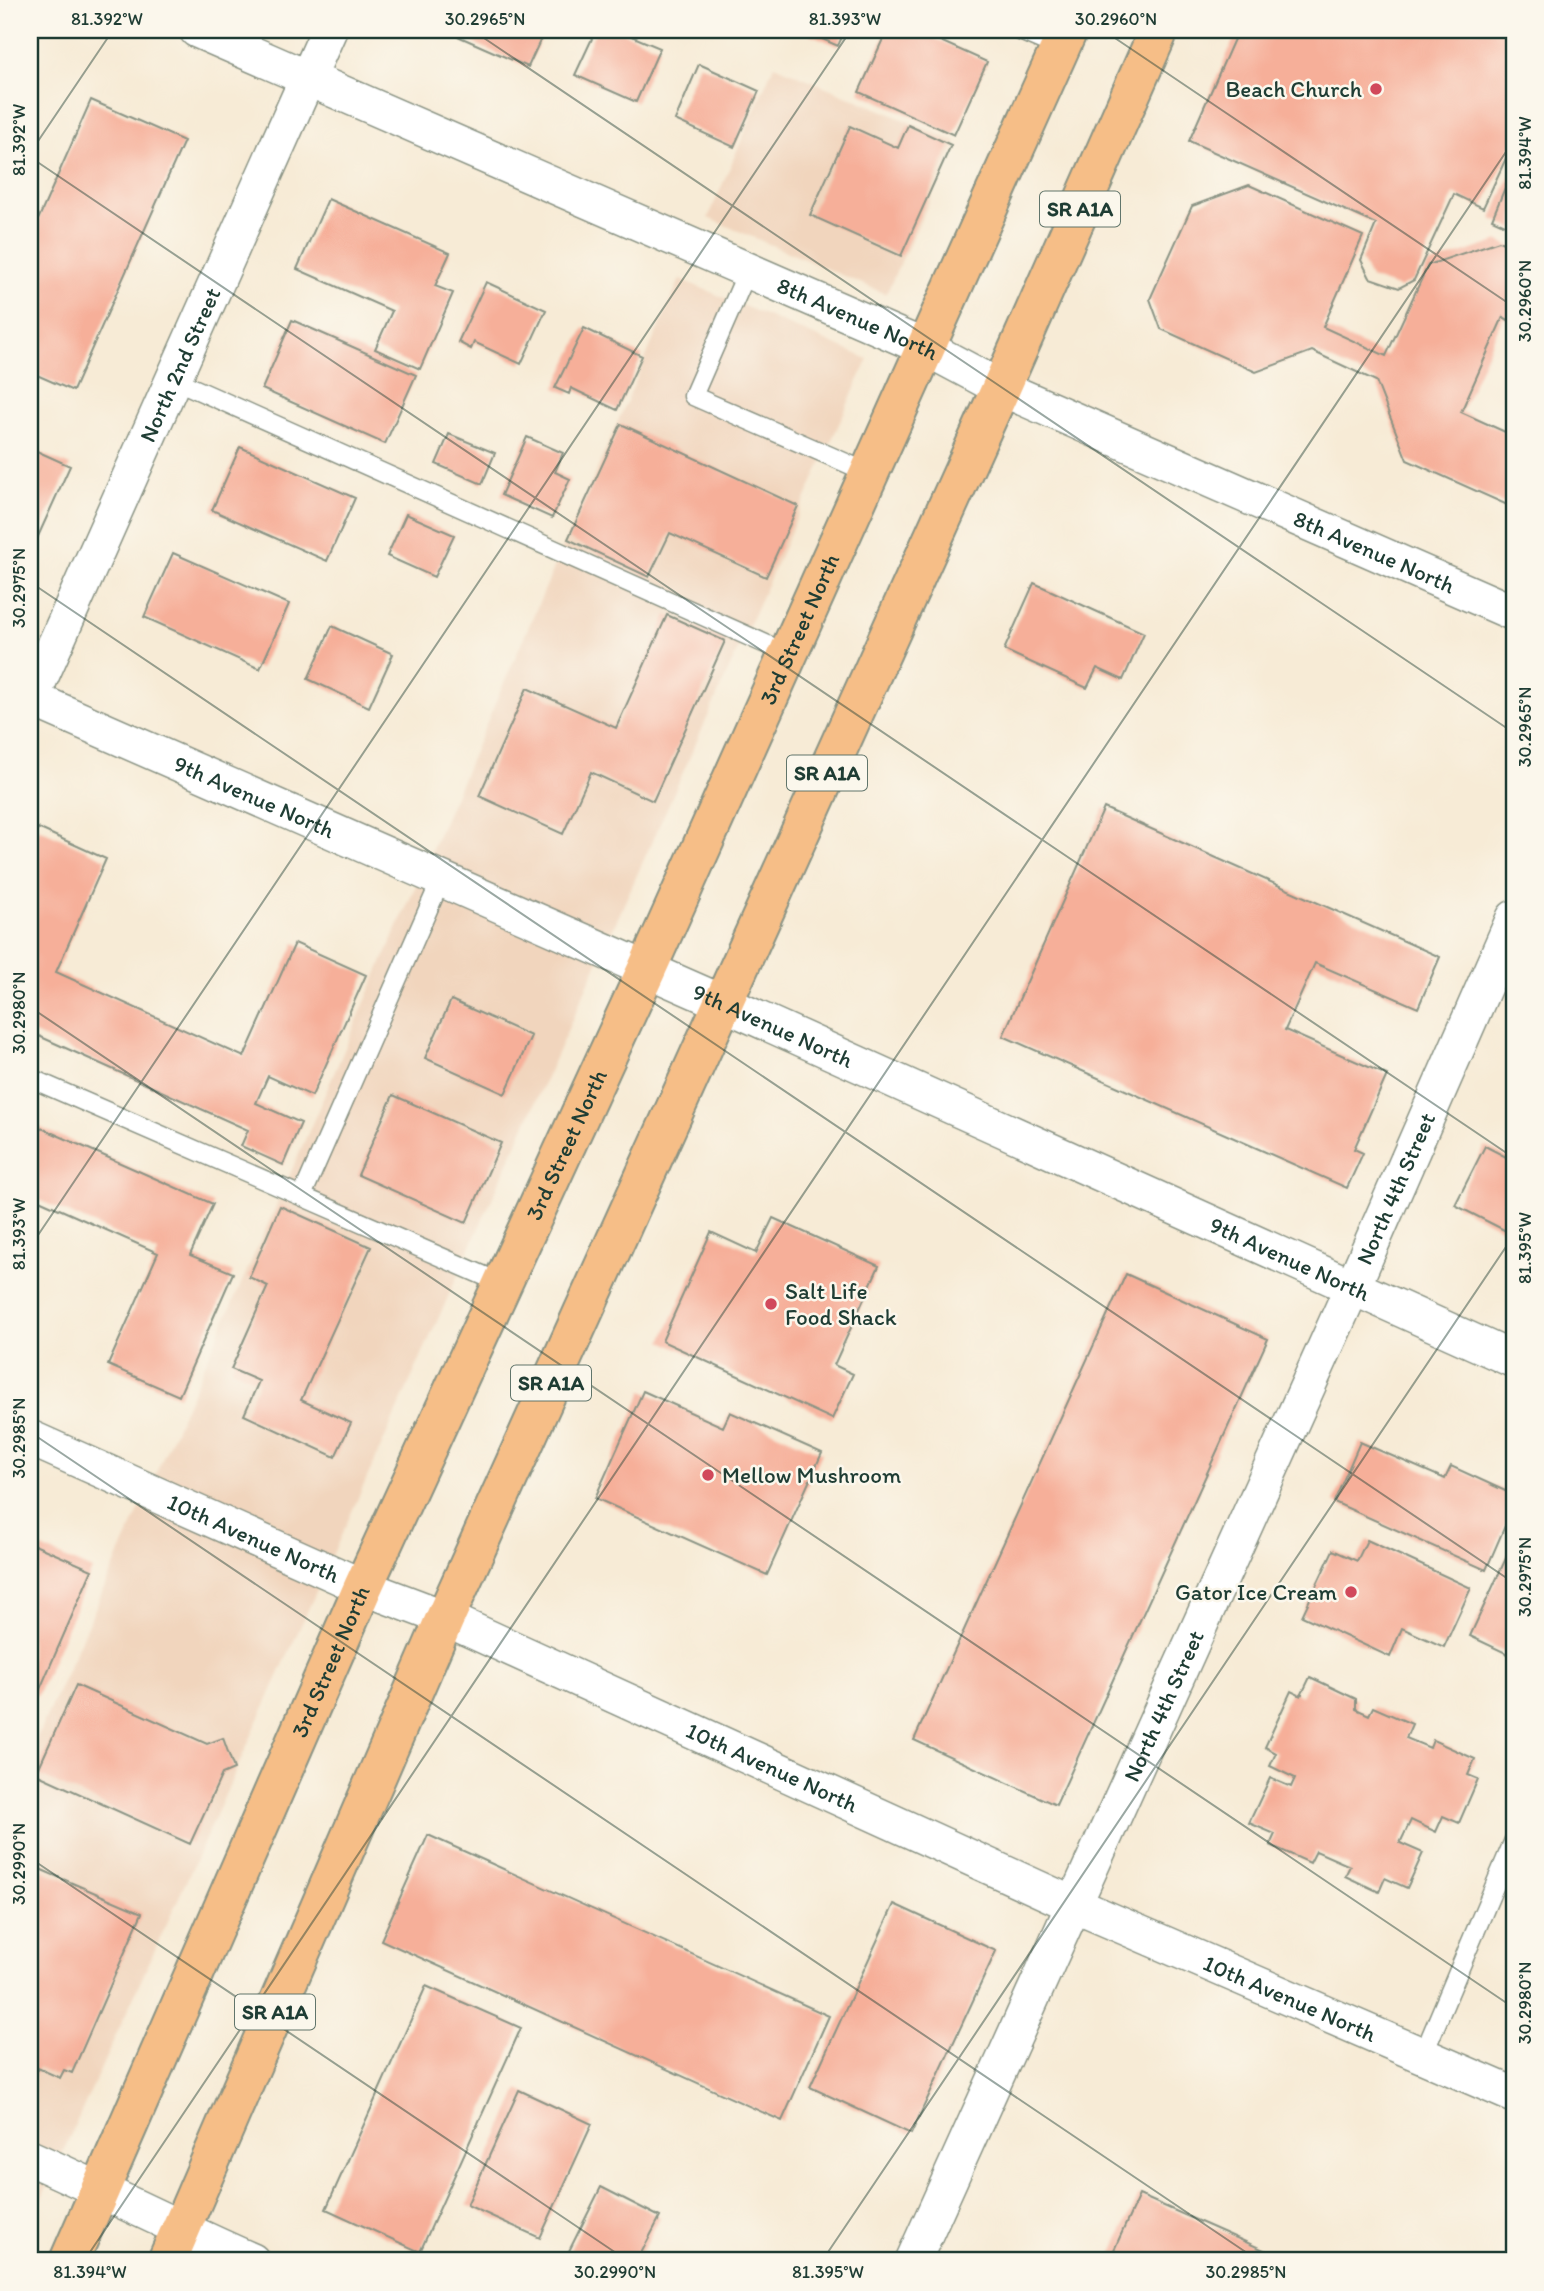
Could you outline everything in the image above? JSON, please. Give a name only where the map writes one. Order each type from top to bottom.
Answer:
[{"type":"main road","name":"SR A1A","points":[[174,2246],[445,1618],[1001,387],[1159,30]]},
{"type":"main road","name":"3rd Street North","points":[[69,2261],[363,1587],[646,971],[1064,39]]},
{"type":"street","name":"8th Avenue North","points":[[197,30],[926,348],[1001,387],[1514,613]]},
{"type":"street","name":"North 2nd Street","points":[[30,699],[329,30]]},
{"type":"street","name":"9th Avenue North","points":[[30,699],[723,1003],[1514,1360]]},
{"type":"street","name":"North 4th Street","points":[[913,2261],[1352,1288],[1514,918]]},
{"type":"street","name":"10th Avenue North","points":[[30,1438],[363,1587],[445,1618],[1072,1904],[1514,2095]]},
{"type":"street","points":[[30,2158],[101,2189],[174,2246],[251,2261]]},
{"type":"lane","points":[[1018,30],[1064,39]]},
{"type":"lane","points":[[748,270],[693,396],[869,473]]},
{"type":"lane","points":[[173,379],[789,654]]},
{"type":"lane","points":[[302,1196],[441,880]]},
{"type":"lane","points":[[30,1078],[503,1283]]},
{"type":"lane","points":[[1423,2056],[1514,1840]]},
{"type":"shaded area","points":[[774,65],[957,142],[886,294],[708,218]]},
{"type":"shaded area","points":[[680,279],[868,359],[30,2224],[30,1753],[281,1195]]},
{"type":"building","points":[[444,30],[545,30],[528,67]]},
{"type":"building","points":[[596,30],[617,30],[660,48],[636,102],[575,75]]},
{"type":"building","points":[[845,30],[838,46],[806,32]]},
{"type":"building","points":[[887,30],[916,30],[987,62],[954,135],[859,92]]},
{"type":"building","points":[[1238,30],[1514,30],[1514,141],[1483,208],[1454,194],[1414,280],[1399,288],[1370,278],[1361,260],[1376,224],[1189,141]]},
{"type":"building","points":[[699,64],[759,91],[734,147],[675,120]]},
{"type":"building","points":[[91,100],[184,141],[73,391],[30,372],[30,238]]},
{"type":"building","points":[[908,125],[951,145],[901,256],[810,215],[850,126],[898,148]]},
{"type":"building","points":[[1514,166],[1514,229],[1492,219]]},
{"type":"building","points":[[1249,185],[1363,236],[1323,327],[1386,356],[1428,265],[1499,241],[1514,248],[1514,323],[1503,317],[1461,412],[1514,436],[1514,508],[1407,460],[1376,381],[1312,351],[1256,372],[1161,329],[1150,299],[1192,206]]},
{"type":"building","points":[[328,199],[450,253],[435,286],[453,293],[420,369],[375,349],[392,311],[297,269]]},
{"type":"building","points":[[486,282],[546,310],[521,364],[474,342],[471,349],[458,342]]},
{"type":"building","points":[[292,320],[416,375],[385,444],[262,389]]},
{"type":"building","points":[[584,328],[642,356],[617,410],[571,388],[569,394],[555,388]]},
{"type":"building","points":[[621,424],[798,506],[766,577],[670,533],[649,577],[568,539]]},
{"type":"building","points":[[449,434],[495,453],[482,484],[436,464]]},
{"type":"building","points":[[527,437],[563,453],[555,472],[570,479],[552,518],[501,495]]},
{"type":"building","points":[[240,447],[355,498],[327,561],[212,510]]},
{"type":"building","points":[[30,448],[70,466],[30,554]]},
{"type":"building","points":[[406,514],[454,535],[434,577],[387,556]]},
{"type":"building","points":[[173,553],[289,604],[260,669],[144,617]]},
{"type":"building","points":[[1034,583],[1144,633],[1123,680],[1097,668],[1087,688],[1004,650]]},
{"type":"building","points":[[667,615],[725,641],[653,801],[591,772],[563,834],[479,796],[527,688],[616,728]]},
{"type":"building","points":[[332,626],[393,654],[369,707],[308,679]]},
{"type":"building","points":[[1104,808],[1440,957],[1418,1008],[1315,963],[1285,1030],[1387,1075],[1354,1149],[1363,1153],[1347,1188],[1003,1036]]},
{"type":"building","points":[[38,828],[106,859],[56,972],[244,1057],[295,943],[366,975],[312,1096],[268,1076],[256,1103],[301,1123],[283,1165],[241,1146],[248,1130],[30,1032],[30,846]]},
{"type":"building","points":[[451,1000],[531,1036],[505,1094],[425,1058]]},
{"type":"building","points":[[393,1095],[501,1143],[466,1223],[358,1175]]},
{"type":"building","points":[[30,1123],[213,1204],[190,1255],[233,1273],[179,1396],[108,1365],[158,1253],[30,1196]]},
{"type":"building","points":[[1485,1146],[1514,1161],[1514,1235],[1455,1205]]},
{"type":"building","points":[[280,1206],[371,1247],[301,1400],[351,1423],[335,1457],[244,1415],[259,1381],[231,1369],[268,1286],[249,1277]]},
{"type":"building","name":"Salt Life Food Shack","points":[[773,1218],[879,1266],[834,1365],[853,1374],[832,1419],[662,1341],[711,1232],[756,1253]]},
{"type":"building","points":[[1126,1274],[1268,1339],[1056,1805],[914,1740]]},
{"type":"building","name":"Mellow Mushroom","points":[[643,1391],[723,1427],[730,1412],[822,1453],[767,1575],[595,1498]]},
{"type":"building","points":[[1360,1442],[1445,1479],[1451,1466],[1514,1495],[1514,1505],[1486,1570],[1334,1502]]},
{"type":"building","points":[[1367,1540],[1471,1588],[1444,1647],[1402,1628],[1390,1657],[1302,1616],[1333,1550],[1357,1561]]},
{"type":"building","points":[[1514,1541],[1514,1657],[1470,1636]]},
{"type":"building","points":[[30,1543],[92,1570],[37,1696],[30,1693]]},
{"type":"building","points":[[1310,1677],[1356,1699],[1356,1709],[1369,1715],[1373,1707],[1412,1724],[1406,1738],[1430,1748],[1433,1740],[1475,1759],[1468,1775],[1478,1779],[1459,1823],[1443,1816],[1436,1832],[1411,1820],[1400,1843],[1423,1853],[1407,1888],[1385,1878],[1379,1892],[1345,1876],[1350,1866],[1316,1851],[1310,1863],[1270,1845],[1275,1834],[1249,1823],[1270,1778],[1291,1787],[1295,1778],[1270,1766],[1276,1753],[1265,1747],[1291,1691],[1301,1696]]},
{"type":"building","points":[[76,1685],[207,1744],[223,1738],[234,1769],[222,1774],[190,1844],[36,1774]]},
{"type":"building","points":[[428,1835],[829,2016],[782,2121],[381,1940]]},
{"type":"building","points":[[35,1867],[142,1913],[72,2073],[64,2070],[60,2078],[38,2068],[34,2076],[30,2074],[30,1880]]},
{"type":"building","points":[[894,1904],[996,1951],[911,2134],[810,2087]]},
{"type":"building","points":[[426,1986],[521,2028],[420,2252],[326,2209]]},
{"type":"building","points":[[519,2090],[592,2124],[540,2238],[467,2205]]},
{"type":"building","points":[[601,2187],[660,2217],[637,2261],[564,2261]]},
{"type":"building","points":[[1139,2195],[1289,2261],[1109,2261]]},
{"type":"place","name":"Beach Church","points":[[1376,89]]},
{"type":"place","name":"Salt Life Food Shack","points":[[771,1304]]},
{"type":"place","name":"Mellow Mushroom","points":[[708,1475]]},
{"type":"place","name":"Gator Ice Cream","points":[[1351,1592]]}]
